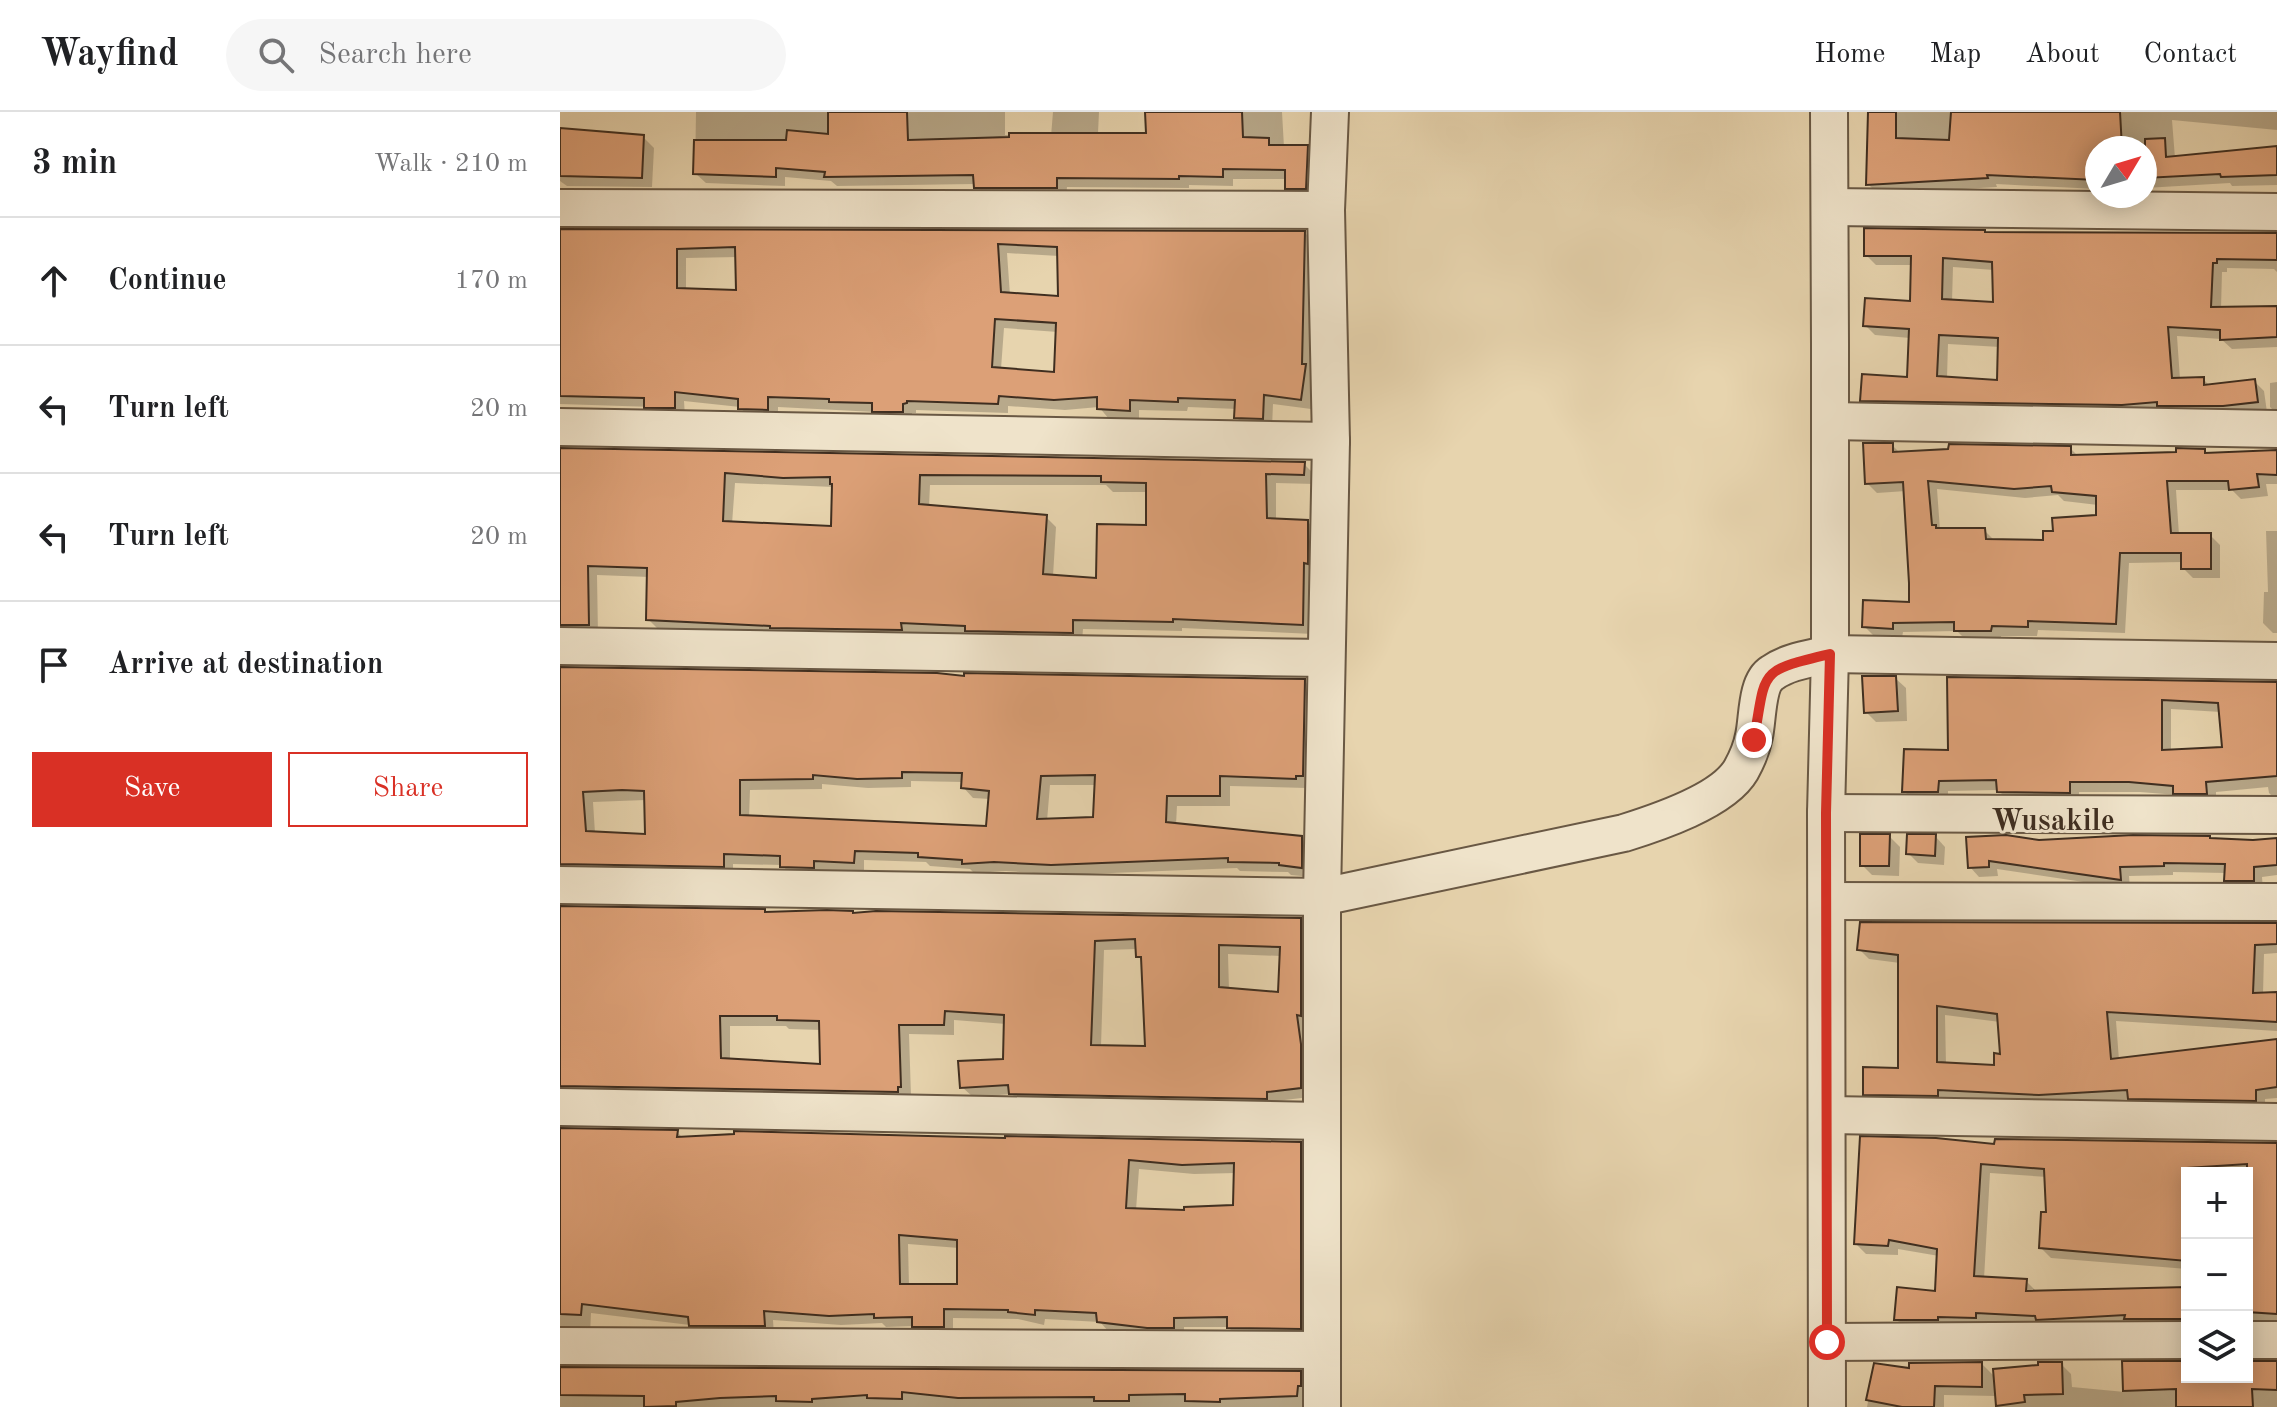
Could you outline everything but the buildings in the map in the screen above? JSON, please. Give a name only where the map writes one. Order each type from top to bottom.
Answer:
[{"type":"street","points":[[1322,1407],[1322,897],[1331,441],[1326,210],[1330,112]]},
{"type":"street","points":[[1827,1407],[1829,112]]},
{"type":"street","points":[[1830,207],[2277,212]]},
{"type":"street","points":[[560,208],[1326,210]]},
{"type":"street","points":[[1830,421],[2277,429]]},
{"type":"street","points":[[560,427],[1331,441]]},
{"type":"street","points":[[560,646],[1325,658]]},
{"type":"street","points":[[560,885],[1322,897],[1624,833],[1673,818],[1713,795],[1740,773],[1754,740],[1768,675],[1787,664],[1830,654],[2277,661]]},
{"type":"street","points":[[1826,813],[2277,815]]},
{"type":"street","points":[[1827,901],[2277,902]]},
{"type":"street","points":[[560,1107],[1322,1121]]},
{"type":"street","points":[[1828,1115],[2277,1122]]},
{"type":"street","points":[[1827,1342],[2181,1340]]},
{"type":"street","points":[[2253,1340],[2277,1340]]},
{"type":"street","points":[[560,1346],[1321,1350]]},
{"type":"district","name":"Wusakile","points":[[2053,822]]},
{"type":"route","points":[[1754,740],[1768,675],[1787,664],[1830,654],[1826,813],[1827,1342]]}]
